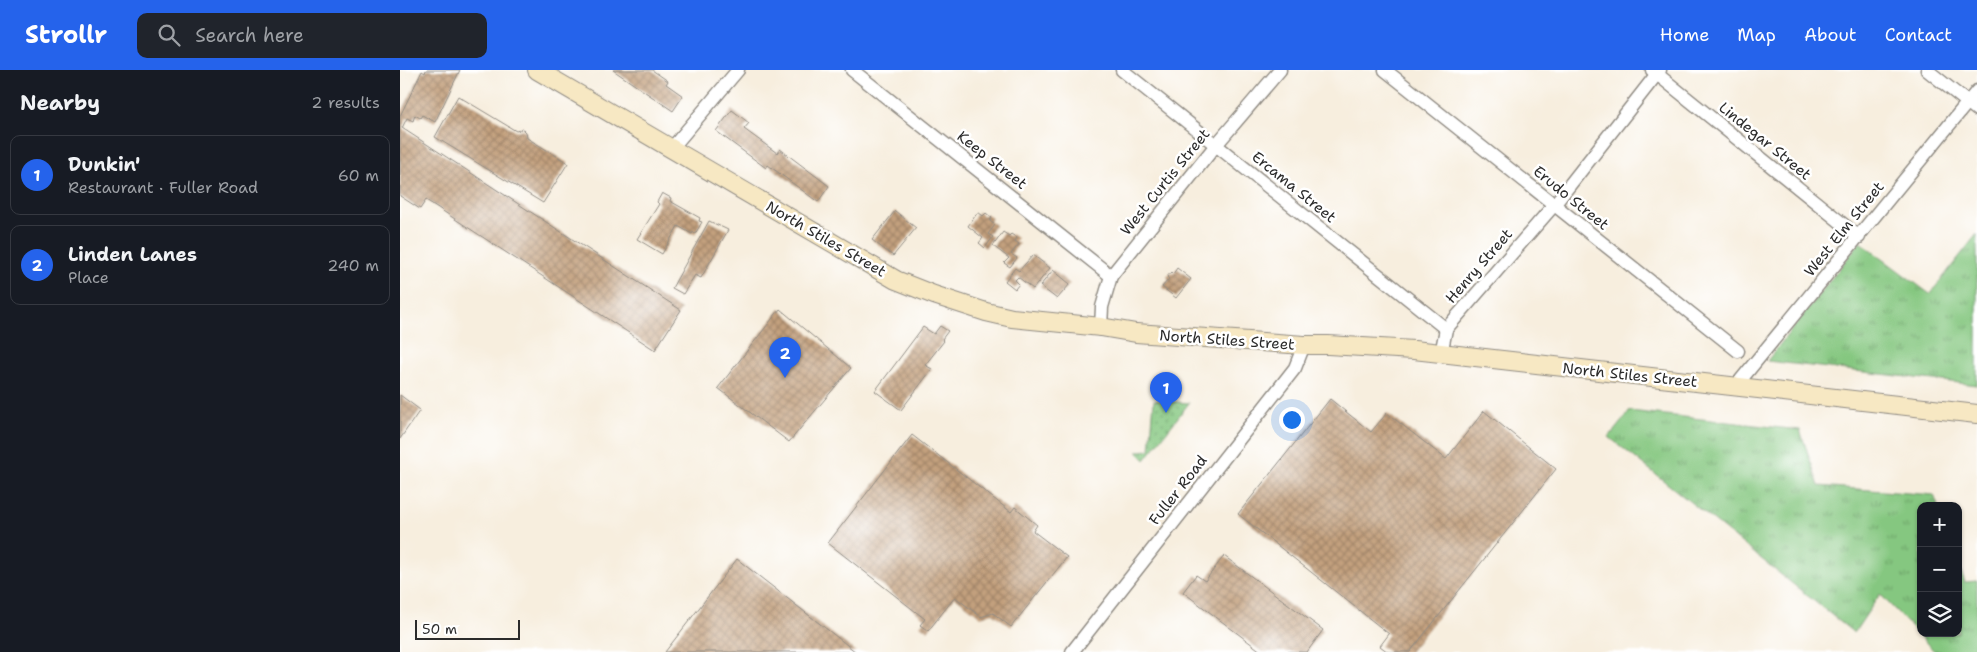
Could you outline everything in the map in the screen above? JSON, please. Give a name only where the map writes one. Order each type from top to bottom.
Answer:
[{"type":"main road","name":"North Stiles Street","points":[[537,70],[896,280],[986,312],[1012,318],[1101,327],[1136,333],[1304,345],[1414,350],[1977,414]]},
{"type":"street","points":[[672,148],[738,70]]},
{"type":"street","name":"Keep Street","points":[[852,70],[1111,276]]},
{"type":"street","name":"Ercama Street","points":[[1122,70],[1446,330]]},
{"type":"street","name":"West Curtis Street","points":[[1101,327],[1102,307],[1111,276],[1216,145],[1280,70]]},
{"type":"street","name":"Erudo Street","points":[[1385,70],[1738,351]]},
{"type":"street","points":[[1926,70],[1972,106]]},
{"type":"street","name":"Henry Street","points":[[1441,354],[1446,330],[1554,205],[1656,71]]},
{"type":"street","name":"Lindegar Street","points":[[1656,71],[1859,236]]},
{"type":"street","name":"West Elm Street","points":[[1735,387],[1859,236],[1972,106],[1977,91]]},
{"type":"street","name":"Fuller Road","points":[[1072,652],[1295,368],[1304,345]]},
{"type":"green space","points":[[1977,234],[1977,385],[1767,361],[1860,242],[1930,294]]},
{"type":"green space","points":[[1154,400],[1189,403],[1145,460],[1138,451],[1150,450]]},
{"type":"green space","points":[[1630,411],[1800,430],[1819,486],[1934,495],[1937,502],[1917,502],[1917,633],[1880,594],[1854,633],[1609,437]]},
{"type":"green space","points":[[1962,574],[1965,582],[1977,581],[1977,652],[1935,652],[1921,637],[1962,637]]},
{"type":"building","points":[[426,70],[460,70],[435,122],[422,115],[420,118],[415,115],[413,121],[407,118],[402,128],[681,310],[655,350],[426,200],[420,209],[400,196],[400,116],[422,71],[425,73]]},
{"type":"building","points":[[613,70],[652,70],[668,81],[666,84],[683,96],[673,111]]},
{"type":"building","points":[[458,96],[516,131],[523,129],[526,132],[527,138],[568,163],[543,203],[435,137]]},
{"type":"building","points":[[732,110],[749,123],[744,129],[777,153],[780,149],[829,186],[818,202],[768,165],[766,168],[716,131]]},
{"type":"building","points":[[662,193],[671,198],[670,201],[700,218],[699,221],[702,222],[695,234],[678,226],[662,254],[637,239],[659,204],[657,202]]},
{"type":"building","points":[[895,211],[916,228],[893,256],[872,240]]},
{"type":"building","points":[[978,212],[983,216],[986,213],[992,218],[990,221],[995,225],[988,234],[993,237],[985,248],[979,243],[983,238],[968,226]]},
{"type":"building","points":[[709,221],[728,230],[701,278],[695,275],[683,294],[672,288]]},
{"type":"building","points":[[1003,232],[1017,238],[1015,241],[1019,244],[1011,254],[1017,258],[1010,267],[1004,263],[1009,258],[993,246]]},
{"type":"building","points":[[1033,255],[1050,268],[1033,289],[1018,277],[1015,280],[1019,284],[1015,289],[1005,281],[1015,268],[1019,271]]},
{"type":"building","points":[[1177,268],[1191,279],[1176,298],[1162,287],[1169,279],[1167,277],[1171,272],[1173,274]]},
{"type":"building","points":[[1053,270],[1070,284],[1057,299],[1040,286]]},
{"type":"building","points":[[780,309],[851,368],[789,442],[718,388]]},
{"type":"building","points":[[940,326],[948,331],[942,339],[944,341],[925,365],[932,369],[901,410],[875,391],[923,327],[934,334]]},
{"type":"building","points":[[400,395],[420,410],[400,439]]},
{"type":"building","points":[[1330,399],[1371,432],[1387,413],[1446,459],[1484,411],[1556,469],[1410,652],[1388,652],[1380,646],[1389,634],[1238,514]]},
{"type":"building","points":[[912,435],[1011,512],[1015,507],[1037,525],[1033,531],[1067,557],[1011,627],[993,613],[981,617],[955,597],[928,631],[920,625],[925,619],[828,543]]},
{"type":"building","points":[[1224,556],[1323,630],[1307,652],[1262,652],[1183,592],[1196,575],[1205,581]]},
{"type":"building","points":[[737,559],[856,652],[665,652]]},
{"type":"place","name":"Linden Lanes","points":[[785,378]]},
{"type":"place","name":"Dunkin'","points":[[1166,413]]}]
